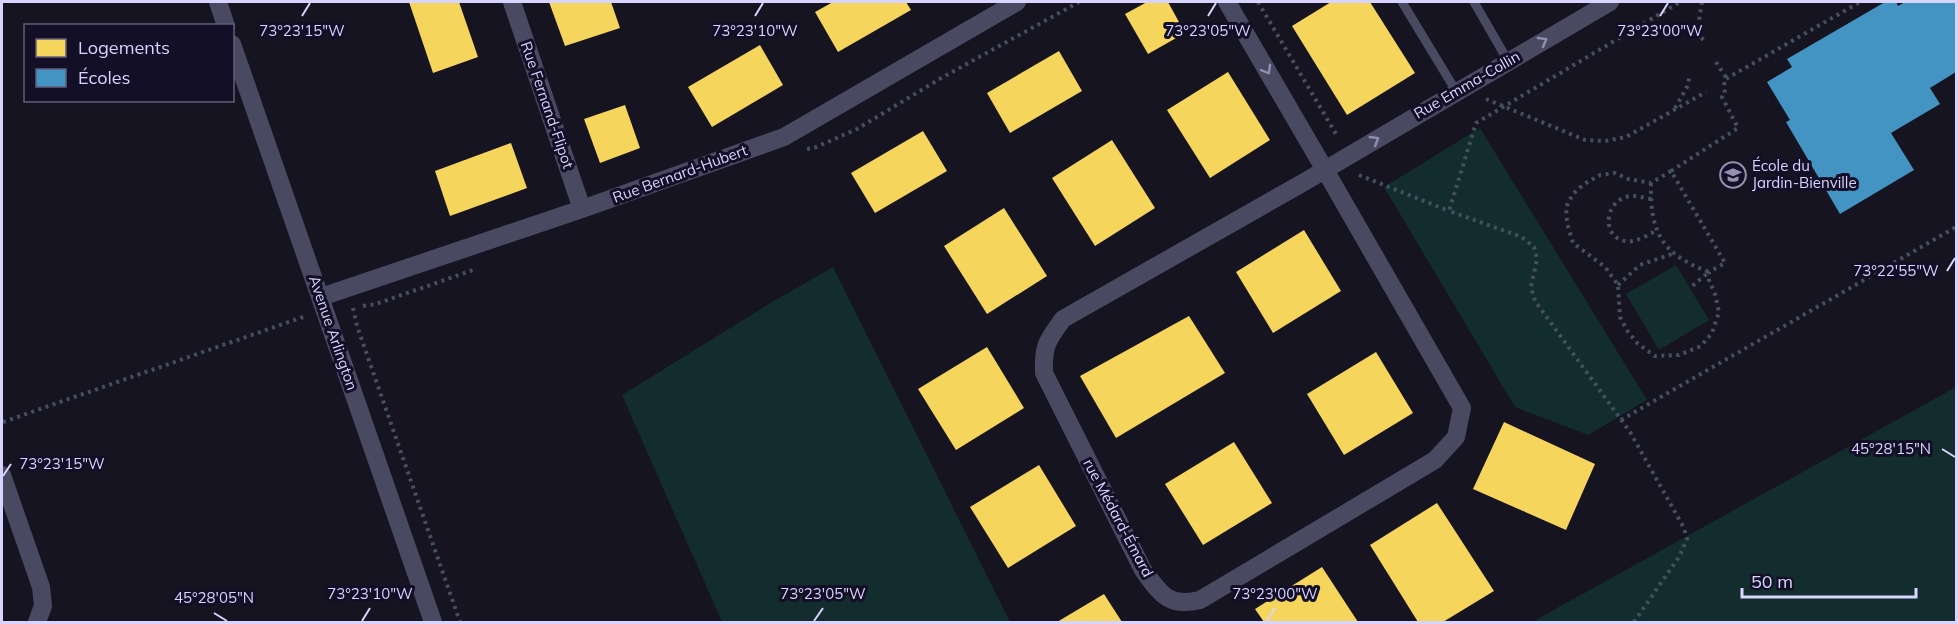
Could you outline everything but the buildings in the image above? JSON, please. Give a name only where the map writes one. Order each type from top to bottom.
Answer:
[{"type":"street","points":[[218,2],[225,24]]},
{"type":"street","name":"Rue Fernand-Flipot","points":[[512,2],[582,209]]},
{"type":"street","name":"Rue Bernard-Hubert","points":[[321,297],[582,209],[784,137],[1017,2]]},
{"type":"street","name":"rue Médard-Émard","points":[[1227,2],[1325,170],[1462,408],[1456,437],[1436,460],[1200,600],[1186,604],[1162,596],[1143,570],[1044,373],[1043,351],[1063,319],[1325,170]]},
{"type":"street","name":"Rue Emma-Collin","points":[[1325,170],[1610,2]]},
{"type":"street","name":"Avenue Arlington","points":[[234,50],[434,622]]},
{"type":"street","points":[[2,475],[41,587],[43,606],[37,622]]},
{"type":"lane","points":[[1402,2],[1456,92]]},
{"type":"lane","points":[[1474,2],[1508,61]]},
{"type":"path","points":[[1258,2],[1336,134]]},
{"type":"path","points":[[1449,211],[1476,123],[1680,2]]},
{"type":"path","points":[[1702,2],[1697,32],[1704,40]]},
{"type":"path","points":[[1708,272],[1719,312],[1712,333],[1701,346],[1679,355],[1655,356],[1638,344],[1628,332],[1620,317],[1618,285],[1605,267],[1573,243],[1567,223],[1566,207],[1573,194],[1584,184],[1600,175],[1615,173],[1628,179],[1652,183],[1738,128],[1722,97],[1725,94],[1724,80],[1860,2]]},
{"type":"path","points":[[1716,62],[1727,79]]},
{"type":"path","points":[[1675,109],[1687,87],[1690,75]]},
{"type":"path","points":[[1486,99],[1586,140],[1605,141],[1626,137],[1706,92]]},
{"type":"path","points":[[1671,171],[1725,263],[1708,272],[1690,288]]},
{"type":"path","points":[[1359,175],[1522,237],[1534,247],[1537,260],[1531,288],[1535,301],[1630,432],[1684,528],[1687,539],[1679,557],[1634,622]]},
{"type":"path","points":[[1652,183],[1653,223],[1660,239],[1683,262],[1708,272]]},
{"type":"path","points":[[1651,199],[1632,196],[1623,198],[1615,203],[1609,213],[1608,221],[1617,237],[1626,241],[1641,239],[1656,231]]},
{"type":"path","points":[[1621,420],[1956,227]]},
{"type":"path","points":[[1618,285],[1640,265],[1655,258],[1673,254]]},
{"type":"path","name":"Avenue Arlington","points":[[353,308],[460,622]]},
{"type":"path","points":[[3,423],[306,316]]},
{"type":"green space","points":[[1480,128],[1647,400],[1588,435],[1515,407],[1384,187]]},
{"type":"green space","points":[[1676,265],[1709,320],[1659,350],[1626,294]]},
{"type":"green space","points":[[833,267],[1010,622],[722,622],[622,395]]},
{"type":"green space","points":[[1956,387],[1956,622],[1532,622]]},
{"type":"place","name":"École du Jardin-Bienville","points":[[1733,175]]}]
